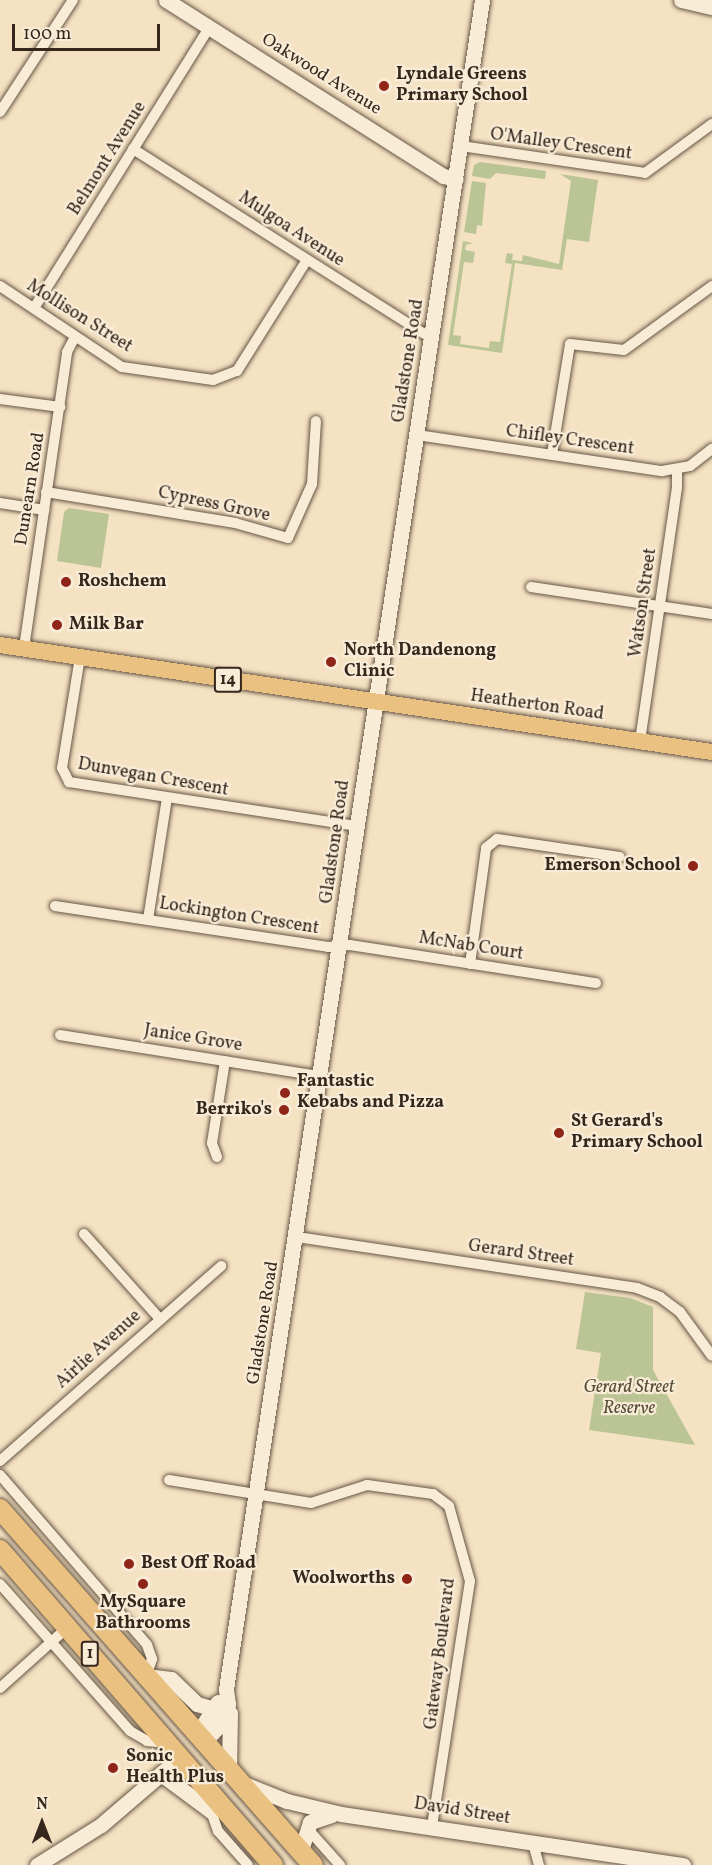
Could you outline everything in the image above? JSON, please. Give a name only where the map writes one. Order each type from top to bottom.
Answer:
[{"type":"highway","name":"1","points":[[0,1509],[310,1861]]},
{"type":"highway","name":"1","points":[[0,1550],[165,1743],[214,1808],[273,1865]]},
{"type":"highway","points":[[178,1759],[201,1738]]},
{"type":"main road","name":"Oakwood Avenue","points":[[166,0],[443,176],[456,179]]},
{"type":"main road","name":"Gladstone Road","points":[[201,1738],[223,1701],[258,1495],[482,0]]},
{"type":"main road","points":[[681,0],[708,4]]},
{"type":"main road","name":"Heatherton Road","points":[[0,645],[712,752]]},
{"type":"main road","points":[[146,1676],[171,1678],[197,1704],[223,1701],[234,1776]]},
{"type":"main road","points":[[37,1865],[100,1825],[178,1759]]},
{"type":"main road","points":[[161,1774],[214,1808]]},
{"type":"main road","name":"David Street","points":[[234,1776],[286,1801],[341,1814],[683,1865]]},
{"type":"main road","points":[[310,1861],[307,1828],[317,1817],[341,1814]]},
{"type":"street","points":[[0,112],[73,0]]},
{"type":"street","name":"Belmont Avenue","points":[[34,308],[209,28]]},
{"type":"street","name":"O'Malley Crescent","points":[[461,146],[645,173],[712,124]]},
{"type":"street","name":"Mulgoa Avenue","points":[[133,149],[432,339]]},
{"type":"street","name":"Mollison Street","points":[[0,286],[122,367],[213,380],[237,371],[307,260]]},
{"type":"street","points":[[552,454],[570,344],[624,350],[712,286]]},
{"type":"street","name":"Dunearn Road","points":[[24,648],[67,352],[75,337]]},
{"type":"street","points":[[0,399],[60,407]]},
{"type":"street","name":"Cypress Grove","points":[[46,492],[235,523],[288,538],[312,484],[316,421]]},
{"type":"street","name":"Chifley Crescent","points":[[417,435],[677,471]]},
{"type":"street","points":[[677,471],[712,449]]},
{"type":"street","name":"Watson Street","points":[[640,741],[677,471]]},
{"type":"street","points":[[0,503],[44,510]]},
{"type":"street","points":[[531,586],[712,614]]},
{"type":"street","name":"Dunvegan Crescent","points":[[80,657],[64,777],[73,784],[358,826]]},
{"type":"street","name":"Lockington Crescent","points":[[167,798],[148,920],[341,946]]},
{"type":"street","points":[[470,964],[486,848],[497,839],[620,857]]},
{"type":"street","points":[[55,906],[148,920]]},
{"type":"street","name":"McNab Court","points":[[341,946],[596,983]]},
{"type":"street","name":"Janice Grove","points":[[60,1035],[320,1076]]},
{"type":"street","points":[[217,1157],[212,1143],[225,1061]]},
{"type":"street","points":[[84,1234],[159,1318]]},
{"type":"street","name":"Gerard Street","points":[[297,1237],[638,1288],[680,1312],[712,1356]]},
{"type":"street","name":"Airlie Avenue","points":[[0,1461],[159,1318],[221,1266]]},
{"type":"street","points":[[0,1475],[147,1645],[152,1659],[146,1676]]},
{"type":"street","name":"Gateway Boulevard","points":[[169,1480],[316,1503],[367,1485],[433,1494],[449,1506],[470,1581],[432,1827]]},
{"type":"street","points":[[0,1584],[50,1643],[133,1733],[165,1743]]},
{"type":"street","points":[[0,1688],[68,1628]]},
{"type":"street","points":[[214,1808],[218,1831],[248,1865]]},
{"type":"street","points":[[307,1828],[340,1865]]},
{"type":"street","points":[[534,1843],[539,1865]]},
{"type":"green space","points":[[480,162],[546,171],[545,179],[496,173],[490,179],[472,176],[474,165]]},
{"type":"green space","points":[[560,174],[598,180],[589,242],[567,239],[562,270],[515,263],[502,353],[448,345],[463,241],[473,243],[466,245],[465,250],[475,252],[473,263],[464,262],[453,335],[461,336],[460,344],[489,348],[490,341],[500,342],[512,264],[505,263],[507,253],[513,254],[512,260],[522,261],[523,255],[559,264],[571,181]]},
{"type":"green space","points":[[472,181],[486,183],[482,226],[477,225],[476,234],[464,232]]},
{"type":"green space","points":[[69,508],[109,514],[101,568],[57,561],[64,512]]},
{"type":"green space","name":"Gerard Street Reserve","points":[[585,1292],[630,1298],[653,1307],[653,1370],[695,1445],[589,1430],[601,1353],[576,1349]]},
{"type":"place","name":"Lyndale Greens Primary School","points":[[384,86]]},
{"type":"place","name":"Roshchem","points":[[66,582]]},
{"type":"place","name":"Milk Bar","points":[[57,625]]},
{"type":"place","name":"North Dandenong Clinic","points":[[331,662]]},
{"type":"place","name":"Emerson School","points":[[693,866]]},
{"type":"place","name":"Fantastic Kebabs and Pizza","points":[[285,1093]]},
{"type":"place","name":"Berriko's","points":[[284,1110]]},
{"type":"place","name":"St Gerard's Primary School","points":[[559,1133]]},
{"type":"place","name":"Best Off Road","points":[[129,1564]]},
{"type":"place","name":"Woolworths","points":[[407,1579]]},
{"type":"place","name":"MySquare Bathrooms","points":[[143,1584]]},
{"type":"place","name":"Sonic Health Plus","points":[[113,1768]]}]
